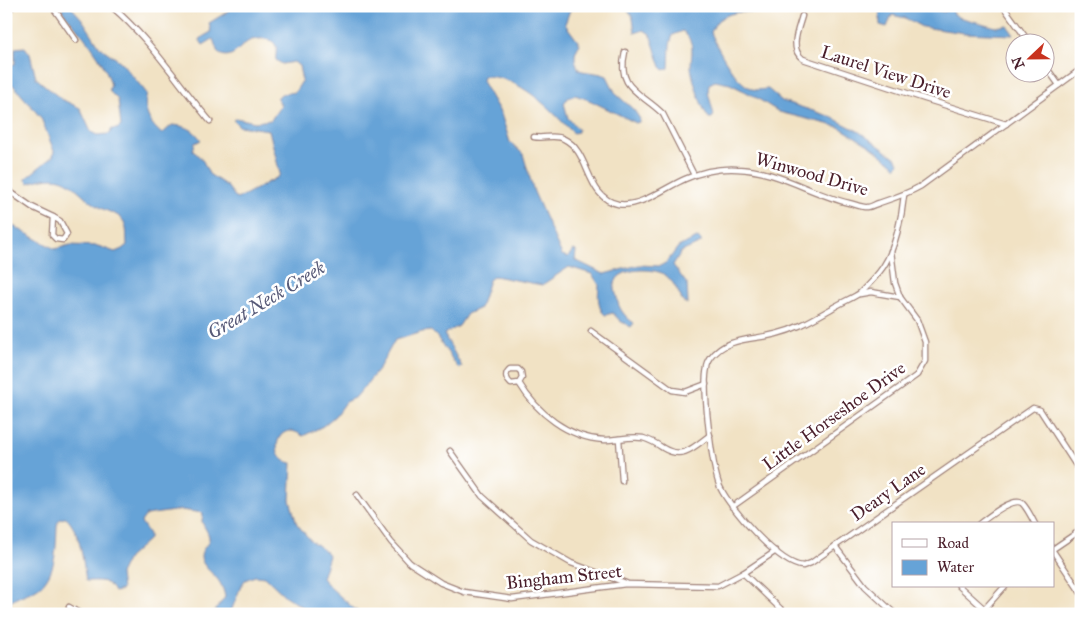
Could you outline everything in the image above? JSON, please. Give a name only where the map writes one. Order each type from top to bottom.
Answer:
[{"type":"street","points":[[6,12],[13,6]]},
{"type":"street","points":[[52,6],[76,40]]},
{"type":"street","points":[[111,6],[147,41],[210,121]]},
{"type":"street","points":[[1003,6],[1022,32]]},
{"type":"street","name":"Laurel View Drive","points":[[802,16],[795,47],[803,59],[1006,124]]},
{"type":"street","points":[[625,52],[623,68],[625,80],[633,90],[663,114],[694,175]]},
{"type":"street","name":"Winwood Drive","points":[[534,137],[559,137],[567,140],[578,152],[598,190],[608,199],[620,204],[640,202],[694,175],[729,169],[761,172],[789,180],[815,192],[868,207],[904,195],[921,186],[1081,69]]},
{"type":"street","points":[[1054,77],[1060,85]]},
{"type":"street","points":[[6,189],[32,207],[53,217],[63,224],[67,234],[63,240],[56,239],[52,235],[53,217]]},
{"type":"street","points":[[859,294],[884,266],[902,214],[904,195]]},
{"type":"street","name":"Little Horseshoe Drive","points":[[732,507],[916,375],[925,361],[925,342],[917,320],[900,297],[895,283],[891,250]]},
{"type":"street","points":[[776,551],[750,528],[732,507],[718,482],[710,436],[706,368],[722,346],[727,343],[794,330],[839,303],[859,294],[870,292],[900,297]]},
{"type":"street","points":[[591,331],[672,390],[685,392],[706,384]]},
{"type":"street","points":[[518,383],[534,404],[564,429],[591,438],[643,438],[654,442],[670,452],[678,454],[689,451],[710,436]]},
{"type":"street","name":"Deary Lane","points":[[776,551],[797,565],[803,566],[811,563],[1033,408],[1037,408],[1081,473]]},
{"type":"street","points":[[619,439],[622,480]]},
{"type":"street","points":[[450,451],[482,496],[531,540],[571,563],[626,584]]},
{"type":"street","name":"Bingham Street","points":[[357,495],[391,542],[410,563],[441,583],[464,592],[512,599],[626,584],[718,586],[743,573],[776,551]]},
{"type":"street","points":[[982,522],[1010,503],[1016,502],[1023,504],[1035,522]]},
{"type":"street","points":[[1054,549],[1081,530]]},
{"type":"street","points":[[835,546],[865,586],[895,614]]},
{"type":"street","points":[[1054,552],[1081,593]]},
{"type":"street","points":[[743,573],[786,614]]},
{"type":"street","points":[[962,588],[990,614]]},
{"type":"street","points":[[980,614],[1003,588]]},
{"type":"street","points":[[69,607],[82,614]]},
{"type":"water","name":"Great Neck Creek","points":[[70,6],[82,19],[100,47],[121,62],[145,91],[147,94],[146,111],[158,130],[162,134],[172,125],[192,130],[201,140],[195,143],[193,150],[203,161],[209,174],[227,186],[237,199],[278,177],[280,174],[269,130],[239,126],[233,120],[236,118],[255,122],[271,120],[281,105],[277,98],[281,94],[295,92],[302,81],[299,66],[294,62],[282,64],[276,60],[276,46],[270,40],[255,39],[249,41],[235,53],[227,56],[218,53],[213,39],[203,45],[199,39],[211,32],[209,23],[227,12],[230,6],[579,6],[570,10],[565,24],[580,44],[575,57],[579,70],[607,76],[616,94],[634,110],[640,119],[639,122],[636,123],[575,95],[568,98],[564,103],[568,118],[578,129],[578,132],[573,133],[544,104],[521,87],[497,77],[483,76],[482,81],[501,114],[510,142],[523,154],[534,192],[562,255],[568,257],[573,250],[576,251],[575,260],[604,274],[639,265],[660,266],[667,262],[678,247],[697,238],[701,240],[701,243],[681,252],[673,265],[687,284],[688,303],[683,302],[673,283],[664,274],[637,270],[623,274],[615,283],[615,288],[620,309],[634,323],[631,327],[620,321],[613,313],[605,315],[602,312],[598,293],[599,285],[592,274],[569,267],[542,285],[494,276],[489,280],[480,308],[467,314],[459,326],[444,334],[462,367],[459,369],[431,331],[395,340],[378,370],[356,397],[345,402],[335,416],[323,426],[303,436],[294,432],[287,432],[281,435],[277,448],[284,460],[292,463],[290,500],[297,524],[311,541],[329,556],[322,578],[360,614],[314,614],[285,596],[265,577],[255,576],[245,580],[241,586],[230,614],[213,614],[225,597],[221,584],[205,566],[201,558],[201,554],[209,540],[202,521],[203,513],[181,510],[146,515],[141,522],[149,534],[149,539],[128,558],[120,574],[122,590],[114,592],[106,583],[86,581],[75,531],[66,518],[61,519],[57,524],[56,551],[49,575],[38,588],[15,599],[6,609],[6,222],[55,249],[70,245],[98,246],[115,252],[127,245],[126,228],[122,219],[101,208],[69,183],[54,178],[29,183],[25,179],[53,156],[54,151],[41,118],[13,85],[6,84],[6,65],[15,64],[15,48],[25,47],[30,54],[36,78],[61,99],[80,108],[91,132],[97,135],[109,134],[112,129],[117,129],[121,126],[118,100],[110,92],[109,88],[111,86],[104,66],[91,46],[62,11],[62,8]]},
{"type":"water","points":[[615,6],[769,6],[770,10],[765,13],[742,12],[725,16],[717,21],[711,32],[735,75],[749,87],[756,90],[768,89],[782,101],[829,116],[858,131],[896,158],[899,162],[897,167],[870,146],[839,127],[779,112],[730,84],[715,81],[709,84],[708,92],[714,115],[712,118],[709,118],[700,101],[693,78],[690,40],[683,31],[673,35],[670,44],[669,68],[664,70],[661,67],[650,34],[644,30],[635,33],[633,18],[629,11]]},
{"type":"water","points":[[879,6],[921,6],[944,12],[952,6],[954,8],[953,13],[958,17],[996,27],[1007,25],[1012,32],[1004,32],[1004,35],[965,33],[922,27],[905,18],[892,15],[887,27],[880,25]]}]
